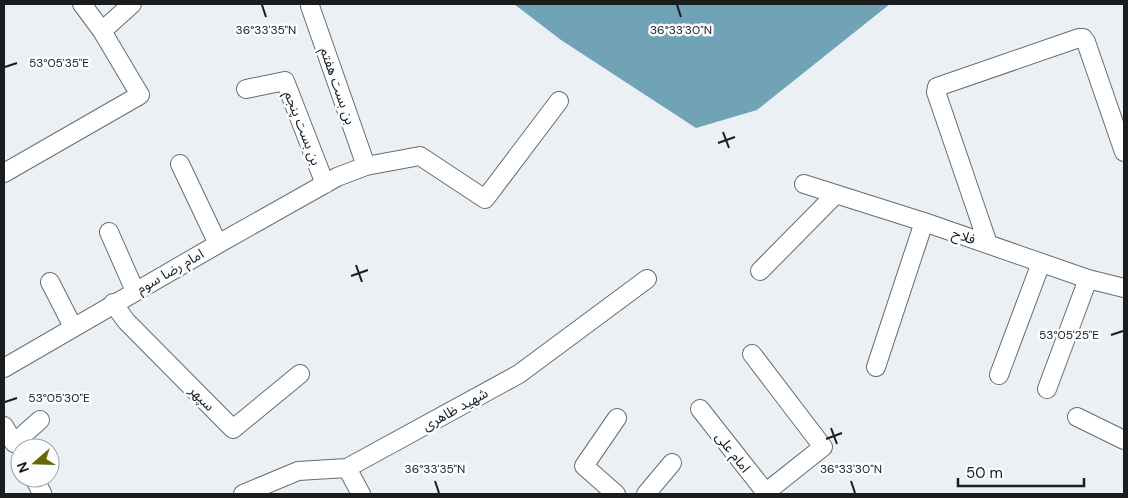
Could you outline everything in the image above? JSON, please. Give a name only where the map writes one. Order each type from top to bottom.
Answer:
[{"type":"street","points":[[4,173],[140,95],[102,31],[82,4]]},
{"type":"street","points":[[102,31],[132,4]]},
{"type":"street","name":"بن بست هفتم","points":[[310,6],[366,166]]},
{"type":"street","points":[[988,244],[936,92],[937,87],[1083,38],[1124,152]]},
{"type":"street","name":"بن بست پنجم","points":[[246,89],[285,82],[331,180]]},
{"type":"street","name":"امام رضا سوم","points":[[4,368],[331,180],[366,166],[420,156],[484,199],[559,101]]},
{"type":"street","points":[[180,164],[218,244]]},
{"type":"street","name":"فلاح","points":[[804,184],[924,222],[1088,279],[1124,288]]},
{"type":"street","points":[[760,271],[835,195]]},
{"type":"street","points":[[876,367],[924,222]]},
{"type":"street","points":[[109,232],[135,291]]},
{"type":"street","points":[[999,374],[1041,263]]},
{"type":"street","name":"شهید ظاهری","points":[[254,492],[298,471],[347,468],[519,374],[647,278]]},
{"type":"street","points":[[1047,389],[1088,279]]},
{"type":"street","points":[[50,282],[73,327]]},
{"type":"street","name":"سپهر","points":[[114,304],[126,321],[233,429],[300,374]]},
{"type":"street","points":[[752,354],[823,447],[766,494]]},
{"type":"street","name":"امام علی","points":[[700,409],[766,494]]},
{"type":"street","points":[[1077,416],[1124,440]]},
{"type":"street","points":[[616,494],[584,466],[617,418]]},
{"type":"street","points":[[25,438],[40,420]]},
{"type":"street","points":[[4,426],[11,438]]},
{"type":"street","points":[[646,494],[672,463]]},
{"type":"street","points":[[347,468],[360,494]]},
{"type":"water","points":[[514,4],[890,4],[757,110],[696,128],[561,40]]}]
